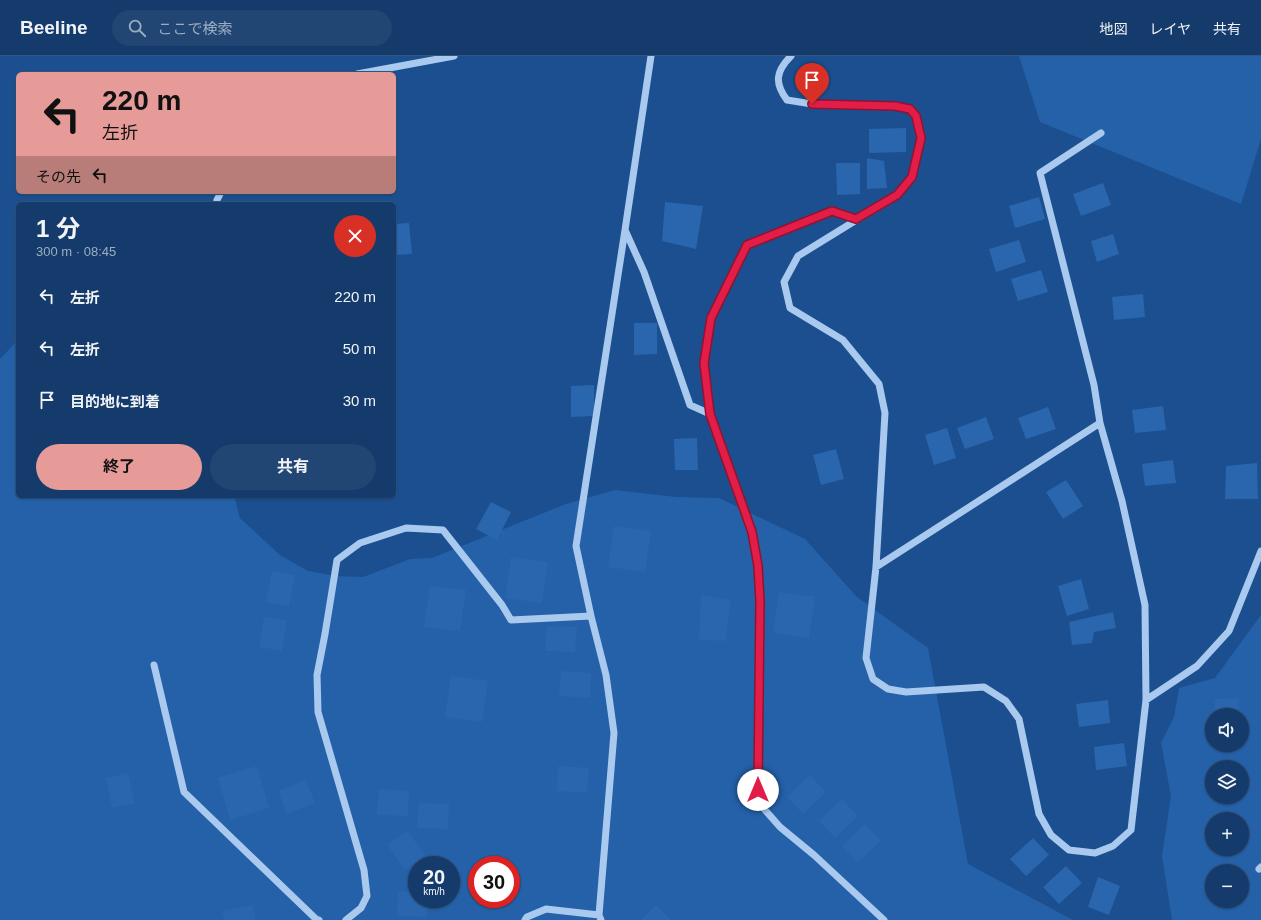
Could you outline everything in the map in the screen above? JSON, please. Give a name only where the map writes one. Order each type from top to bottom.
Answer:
[{"type":"street","points":[[369,72],[454,56]]},
{"type":"street","points":[[525,920],[527,917],[546,909],[600,918],[614,733],[606,675],[576,546],[652,56]]},
{"type":"street","points":[[790,56],[784,63],[778,77],[780,90],[787,100],[812,104],[895,106],[910,109],[916,116],[921,138],[912,177],[897,195],[798,256],[784,282],[790,308],[843,340],[879,384],[885,413],[876,567],[866,658],[873,679],[888,689],[906,692],[984,687],[1006,701],[1019,719],[1039,814],[1051,835],[1069,850],[1095,853],[1114,846],[1131,830],[1146,700],[1145,605],[1122,500],[1100,423],[1094,385],[1040,173],[1101,133]]},
{"type":"street","points":[[217,200],[220,194]]},
{"type":"street","points":[[856,219],[832,211],[747,245],[711,318],[704,363],[710,414],[752,532],[758,566],[760,601],[758,790],[765,810],[780,827],[814,855],[884,920]]},
{"type":"street","points":[[625,230],[644,272],[690,405],[710,414]]},
{"type":"street","points":[[876,567],[1100,423]]},
{"type":"street","points":[[346,920],[361,908],[367,896],[364,870],[318,712],[317,676],[326,634],[338,560],[360,543],[406,528],[443,530],[502,605],[511,620],[592,616]]},
{"type":"street","points":[[1146,700],[1197,666],[1229,631],[1261,551]]},
{"type":"street","points":[[154,665],[184,792],[316,919],[319,920]]},
{"type":"shaded area","points":[[1019,56],[1261,56],[1261,139],[1241,204],[1040,122]]},
{"type":"shaded area","points":[[16,342],[16,498],[235,498],[240,518],[280,555],[308,571],[336,576],[363,577],[410,559],[432,558],[566,504],[615,490],[676,497],[719,498],[805,539],[857,597],[928,648],[968,864],[1073,920],[0,920],[0,359]]},
{"type":"shaded area","points":[[1261,615],[1261,920],[1172,920],[1162,856],[1171,796],[1161,743],[1174,717],[1179,688],[1215,678]]},
{"type":"building","points":[[906,128],[906,152],[869,153],[869,129]]},
{"type":"building","points":[[867,158],[884,161],[887,188],[867,189]]},
{"type":"building","points":[[836,163],[860,163],[860,194],[837,195]]},
{"type":"building","points":[[1103,183],[1111,205],[1081,216],[1073,194]]},
{"type":"building","points":[[1039,197],[1045,219],[1015,228],[1009,206]]},
{"type":"building","points":[[665,202],[703,206],[696,249],[662,241]]},
{"type":"building","points":[[409,223],[412,254],[396,255],[396,224]]},
{"type":"building","points":[[1113,234],[1119,254],[1097,262],[1091,241]]},
{"type":"building","points":[[1019,240],[1026,262],[996,272],[989,249]]},
{"type":"building","points":[[1041,270],[1048,292],[1018,301],[1011,279]]},
{"type":"building","points":[[1143,294],[1145,317],[1114,320],[1112,297]]},
{"type":"building","points":[[634,323],[657,323],[657,354],[634,355]]},
{"type":"building","points":[[594,385],[594,416],[571,417],[571,386]]},
{"type":"building","points":[[1163,406],[1166,430],[1135,433],[1132,410]]},
{"type":"building","points":[[1048,407],[1056,429],[1026,439],[1018,418]]},
{"type":"building","points":[[986,417],[994,439],[965,449],[957,428]]},
{"type":"building","points":[[947,428],[956,458],[934,465],[925,435]]},
{"type":"building","points":[[697,438],[698,470],[675,470],[674,439]]},
{"type":"building","points":[[836,449],[844,479],[821,485],[813,455]]},
{"type":"building","points":[[1173,460],[1176,483],[1145,486],[1142,464]]},
{"type":"building","points":[[1257,463],[1258,499],[1225,499],[1226,466]]},
{"type":"building","points":[[1066,480],[1083,506],[1063,519],[1046,492]]},
{"type":"building","points":[[491,502],[511,512],[497,540],[476,529]]},
{"type":"building","points":[[614,526],[651,531],[645,572],[608,567]]},
{"type":"building","points":[[511,557],[548,562],[542,603],[505,598]]},
{"type":"building","points":[[272,571],[295,575],[289,606],[266,602]]},
{"type":"building","points":[[1081,579],[1089,609],[1067,616],[1058,586]]},
{"type":"building","points":[[430,586],[466,590],[460,631],[424,627]]},
{"type":"building","points":[[779,592],[815,597],[809,638],[773,633]]},
{"type":"building","points":[[701,595],[731,600],[725,641],[699,640]]},
{"type":"building","points":[[1113,612],[1116,628],[1094,632],[1092,643],[1072,645],[1069,622]]},
{"type":"building","points":[[264,617],[287,620],[282,651],[259,647]]},
{"type":"building","points":[[547,626],[577,627],[575,652],[545,651]]},
{"type":"building","points":[[561,671],[591,673],[590,698],[559,696]]},
{"type":"building","points":[[451,676],[488,681],[482,722],[445,717]]},
{"type":"building","points":[[1238,698],[1239,708],[1215,708],[1215,699]]},
{"type":"building","points":[[1108,700],[1110,723],[1079,727],[1076,704]]},
{"type":"building","points":[[1124,743],[1127,766],[1096,770],[1094,747]]},
{"type":"building","points":[[257,766],[269,808],[230,820],[218,778]]},
{"type":"building","points":[[558,766],[589,768],[587,793],[557,791]]},
{"type":"building","points":[[128,773],[135,803],[112,808],[106,778]]},
{"type":"building","points":[[810,775],[826,792],[803,814],[787,797]]},
{"type":"building","points":[[306,780],[315,803],[287,814],[278,791]]},
{"type":"building","points":[[379,789],[409,791],[408,816],[377,815]]},
{"type":"building","points":[[842,799],[858,816],[835,838],[819,821]]},
{"type":"building","points":[[419,803],[449,804],[448,829],[417,828]]},
{"type":"building","points":[[865,824],[881,841],[858,862],[842,846]]},
{"type":"building","points":[[407,831],[425,855],[408,856],[408,868],[405,870],[387,845]]},
{"type":"building","points":[[1033,838],[1049,855],[1026,876],[1010,859]]},
{"type":"building","points":[[1066,866],[1082,883],[1059,904],[1043,887]]},
{"type":"building","points":[[1098,877],[1120,886],[1109,915],[1088,907]]},
{"type":"building","points":[[398,891],[408,892],[408,908],[428,908],[427,917],[397,916]]},
{"type":"building","points":[[253,905],[256,920],[224,920],[222,911]]},
{"type":"building","points":[[656,905],[671,920],[641,920]]},
{"type":"route","points":[[758,790],[760,601],[758,566],[752,532],[710,414],[704,363],[711,318],[747,245],[832,211],[856,219],[897,195],[912,177],[921,138],[916,116],[910,109],[895,106],[812,104]]}]
